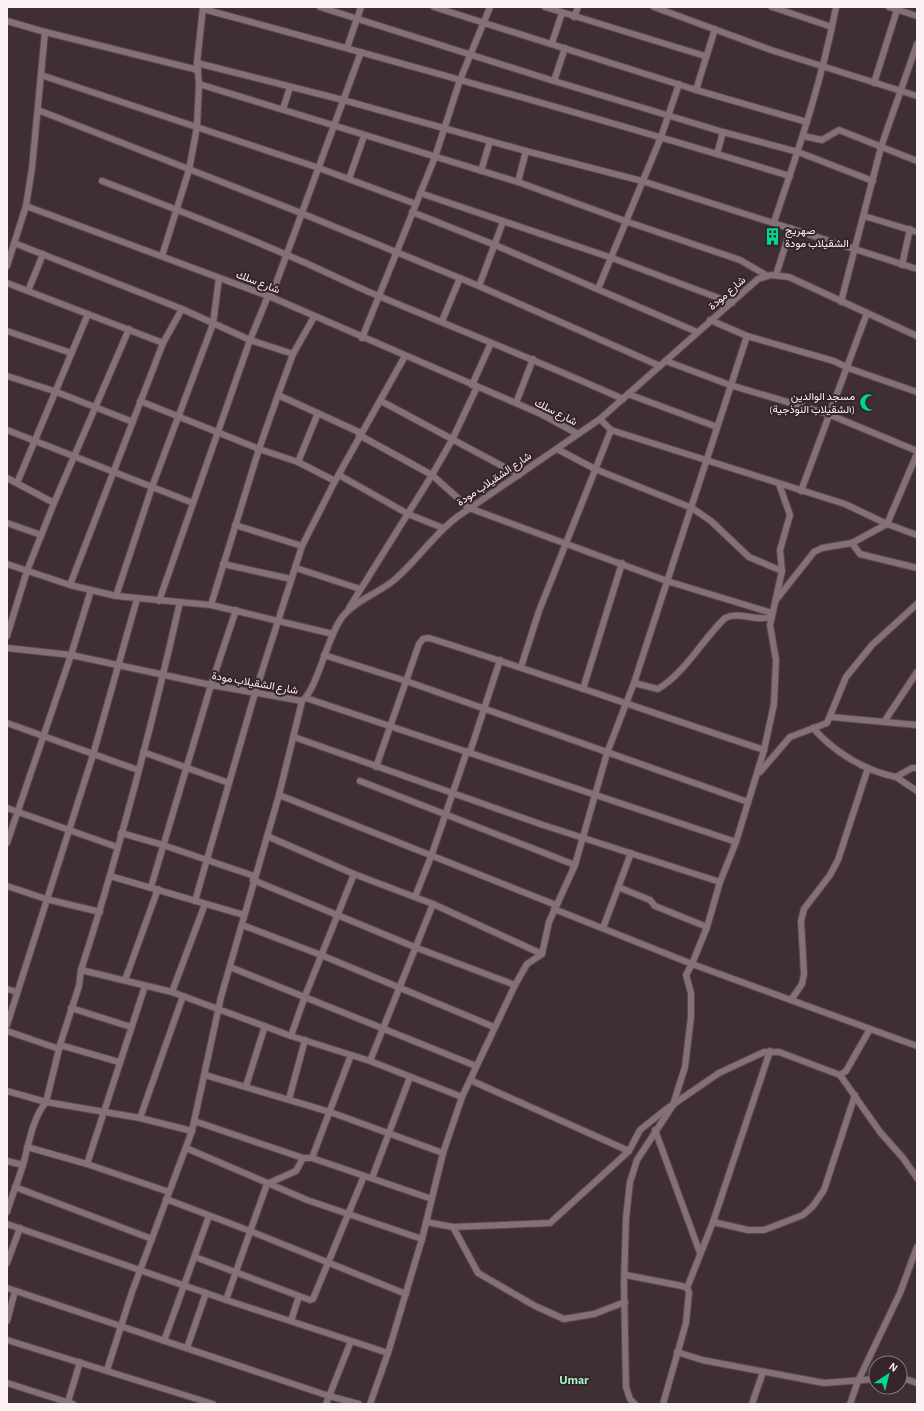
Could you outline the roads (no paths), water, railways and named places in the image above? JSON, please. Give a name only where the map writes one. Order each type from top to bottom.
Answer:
[{"type":"street","points":[[320,7],[554,81],[668,114],[723,132],[798,152],[873,181]]},
{"type":"street","points":[[347,48],[361,7]]},
{"type":"street","points":[[434,7],[552,43],[696,90],[807,122]]},
{"type":"street","points":[[362,338],[380,297],[412,212],[435,157],[460,80],[490,7]]},
{"type":"street","points":[[545,7],[706,56]]},
{"type":"street","points":[[574,17],[578,7]]},
{"type":"street","points":[[654,7],[824,67],[917,96]]},
{"type":"street","points":[[772,7],[832,27]]},
{"type":"street","points":[[774,222],[798,152],[824,67],[836,7]]},
{"type":"street","points":[[889,7],[917,16]]},
{"type":"street","points":[[162,256],[189,170],[197,127],[199,84],[197,63],[203,8],[661,137],[790,176]]},
{"type":"street","points":[[874,83],[897,10]]},
{"type":"street","points":[[552,43],[562,13]]},
{"type":"street","points":[[7,21],[44,32],[198,70]]},
{"type":"street","points":[[696,90],[715,29]]},
{"type":"street","points":[[7,266],[26,206],[38,110],[44,32]]},
{"type":"street","points":[[841,302],[881,147],[917,47]]},
{"type":"street","points":[[554,81],[565,48]]},
{"type":"street","points":[[159,601],[250,340],[270,297],[287,254],[361,52]]},
{"type":"street","points":[[197,63],[343,100],[444,129],[642,181],[917,269]]},
{"type":"street","points":[[41,75],[319,168],[416,204]]},
{"type":"street","points":[[199,84],[334,125],[364,136],[518,182],[625,221],[740,260],[766,275],[776,275],[789,278],[917,336]]},
{"type":"street","points":[[598,289],[661,137],[679,84]]},
{"type":"street","points":[[283,109],[290,87]]},
{"type":"street","points":[[38,110],[397,252],[479,286],[660,366]]},
{"type":"street","points":[[803,136],[822,140],[839,130],[917,161]]},
{"type":"street","points":[[717,154],[723,132]]},
{"type":"street","points":[[349,179],[364,136]]},
{"type":"street","points":[[481,171],[490,141]]},
{"type":"street","points":[[518,182],[526,151]]},
{"type":"street","points":[[102,181],[287,254],[380,297],[533,359],[623,399]]},
{"type":"street","points":[[420,193],[612,258],[732,303]]},
{"type":"street","name":"شارع سلك","points":[[26,206],[270,297],[362,338],[553,419],[578,434]]},
{"type":"street","points":[[412,212],[495,245],[696,332]]},
{"type":"street","points":[[864,216],[917,232]]},
{"type":"street","points":[[479,286],[503,222]]},
{"type":"street","points":[[776,275],[791,228]]},
{"type":"street","points":[[902,265],[910,230]]},
{"type":"street","points":[[14,243],[182,309],[250,340],[293,354]]},
{"type":"street","points":[[28,291],[43,254]]},
{"type":"street","name":"شارع مودة","points":[[578,434],[600,419],[666,361],[696,332],[732,303],[753,283],[766,275]]},
{"type":"street","points":[[116,596],[177,416],[213,324],[219,278]]},
{"type":"street","points":[[442,321],[460,278]]},
{"type":"street","points":[[7,283],[163,343]]},
{"type":"street","points":[[70,586],[163,343],[182,309]]},
{"type":"street","points":[[801,491],[828,414],[848,368],[867,313]]},
{"type":"street","points":[[17,483],[54,391],[88,314]]},
{"type":"street","points":[[211,605],[259,449],[278,395],[293,354],[314,317]]},
{"type":"street","points":[[710,320],[747,336],[834,361],[848,368],[917,392]]},
{"type":"street","points":[[7,636],[27,571],[41,535],[73,456],[128,329]]},
{"type":"street","points":[[7,331],[71,353]]},
{"type":"street","points":[[370,1404],[388,1353],[406,1294],[422,1239],[443,1153],[462,1097],[515,985],[527,964],[542,954],[548,922],[575,865],[608,753],[634,683],[708,460],[717,426],[747,336]]},
{"type":"street","points":[[347,612],[452,440],[491,343]]},
{"type":"street","points":[[195,901],[206,860],[230,784],[255,693],[302,546],[334,481],[339,475],[360,434],[405,356]]},
{"type":"street","points":[[516,403],[533,359]]},
{"type":"street","points":[[666,361],[730,385],[828,414],[917,453],[887,524],[852,543],[822,548],[814,552],[775,602]]},
{"type":"street","points":[[7,376],[54,391],[133,422]]},
{"type":"street","points":[[628,394],[717,426]]},
{"type":"street","points":[[278,395],[360,434],[432,475],[469,508],[622,563],[667,581],[772,615]]},
{"type":"street","points":[[381,400],[452,440],[519,475]]},
{"type":"street","points":[[140,401],[259,449],[298,462],[334,481]]},
{"type":"street","points":[[298,462],[318,413]]},
{"type":"street","points":[[600,419],[611,430],[845,504],[887,524],[917,535]]},
{"type":"street","points":[[7,430],[193,503]]},
{"type":"street","points":[[521,666],[538,611],[611,430]]},
{"type":"street","name":"شارع الشقيلاب مودة","points":[[7,648],[71,655],[211,685],[255,693],[304,699],[343,615],[396,578],[443,528],[469,508],[578,434]]},
{"type":"street","points":[[557,449],[596,469],[692,508],[711,521],[749,557],[782,571]]},
{"type":"street","points":[[339,475],[408,514],[443,528]]},
{"type":"street","points":[[7,478],[54,503]]},
{"type":"street","points":[[635,1404],[630,1399],[626,1387],[626,1218],[630,1182],[637,1160],[655,1130],[673,1105],[685,1067],[691,1017],[690,993],[686,975],[707,927],[720,882],[736,842],[764,750],[774,704],[774,678],[776,667],[770,634],[772,615],[782,571],[780,550],[790,515],[779,484]]},
{"type":"street","points":[[7,523],[41,535]]},
{"type":"street","points":[[235,525],[302,546]]},
{"type":"street","points":[[852,543],[860,554],[917,568]]},
{"type":"street","points":[[583,689],[622,563]]},
{"type":"street","points":[[7,564],[70,586],[116,596],[211,605],[333,634]]},
{"type":"street","points":[[223,564],[292,579]]},
{"type":"street","points":[[296,568],[360,589]]},
{"type":"street","points":[[7,843],[42,736],[71,655],[91,590]]},
{"type":"street","points":[[7,1025],[93,755],[137,599]]},
{"type":"street","points":[[7,1212],[40,1109],[46,1102],[60,1047],[79,986],[81,970],[100,912],[164,675],[180,602]]},
{"type":"street","points":[[757,775],[790,737],[825,725],[831,717],[843,683],[860,659],[872,644],[917,604]]},
{"type":"street","points":[[151,887],[186,766],[236,610]]},
{"type":"street","points":[[634,683],[658,689],[665,684],[680,670],[725,618],[735,615],[761,619],[772,615]]},
{"type":"street","points":[[376,767],[419,644],[424,639],[429,638],[521,666],[625,704],[764,750]]},
{"type":"street","points":[[324,655],[406,681],[748,802]]},
{"type":"street","points":[[415,897],[432,854],[451,793],[484,709],[500,660]]},
{"type":"street","points":[[884,722],[917,672]]},
{"type":"street","points":[[106,1370],[140,1270],[192,1131],[206,1075],[219,1009],[304,699],[596,794],[736,842]]},
{"type":"street","points":[[831,717],[917,725]]},
{"type":"street","points":[[7,723],[138,770]]},
{"type":"street","points":[[813,728],[834,748],[868,768],[884,775],[896,777],[917,791]]},
{"type":"street","points":[[294,737],[451,793],[720,882]]},
{"type":"street","points":[[143,752],[186,766],[230,784]]},
{"type":"street","points":[[792,1000],[802,984],[804,974],[801,921],[804,909],[830,874],[838,860],[868,768]]},
{"type":"street","points":[[896,777],[912,768],[917,768]]},
{"type":"street","points":[[360,781],[575,865]]},
{"type":"street","points":[[279,794],[432,854],[603,928],[692,964],[917,1046]]},
{"type":"street","points":[[7,808],[117,847]]},
{"type":"street","points":[[121,833],[163,844],[254,878],[416,948],[515,985]]},
{"type":"street","points":[[267,836],[354,874],[433,904],[542,954]]},
{"type":"street","points":[[603,928],[630,853]]},
{"type":"street","points":[[291,1036],[305,996],[354,874]]},
{"type":"street","points":[[110,876],[244,915]]},
{"type":"street","points":[[7,886],[46,899],[100,912]]},
{"type":"street","points":[[618,887],[650,900],[655,906],[707,927]]},
{"type":"street","points":[[125,980],[158,889]]},
{"type":"street","points":[[172,992],[205,904]]},
{"type":"street","points":[[370,1061],[433,904]]},
{"type":"street","points":[[242,925],[321,955],[494,1027]]},
{"type":"street","points":[[230,967],[383,1027],[476,1066]]},
{"type":"street","points":[[81,970],[172,992],[291,1036],[370,1061],[462,1097]]},
{"type":"street","points":[[87,1164],[145,986]]},
{"type":"street","points":[[7,989],[17,992]]},
{"type":"street","points":[[140,1118],[183,996]]},
{"type":"street","points":[[72,1008],[131,1027]]},
{"type":"street","points":[[246,1086],[265,1026]]},
{"type":"street","points":[[840,1075],[846,1071],[870,1029]]},
{"type":"street","points":[[7,1031],[60,1047],[119,1062]]},
{"type":"street","points":[[289,1099],[305,1040]]},
{"type":"street","points":[[664,1404],[686,1323],[689,1300],[687,1288],[700,1253],[714,1222],[770,1051]]},
{"type":"street","points":[[426,1222],[453,1227],[550,1223],[629,1151],[640,1130],[719,1073],[759,1054],[770,1051],[783,1053],[840,1075],[917,1178]]},
{"type":"street","points":[[312,1158],[351,1055]]},
{"type":"street","points":[[206,1075],[330,1112],[443,1153]]},
{"type":"street","points":[[372,1178],[410,1077]]},
{"type":"street","points":[[470,1080],[629,1151]]},
{"type":"street","points":[[7,1091],[46,1102],[140,1118],[192,1131]]},
{"type":"street","points":[[714,1222],[748,1230],[764,1230],[803,1214],[813,1206],[824,1190],[855,1095]]},
{"type":"street","points":[[194,1120],[302,1158],[312,1158],[432,1199]]},
{"type":"street","points":[[655,1130],[700,1253]]},
{"type":"street","points":[[27,1147],[87,1164],[169,1192]]},
{"type":"street","points":[[186,1148],[267,1184],[422,1239]]},
{"type":"street","points":[[226,1300],[234,1273],[267,1184],[296,1171],[302,1158]]},
{"type":"street","points":[[7,1160],[22,1165]]},
{"type":"street","points":[[195,1257],[234,1273],[310,1300],[315,1296],[364,1176]]},
{"type":"street","points":[[15,1187],[152,1239]]},
{"type":"street","points":[[166,1199],[406,1294]]},
{"type":"street","points":[[164,1341],[209,1216]]},
{"type":"street","points":[[7,1224],[226,1300],[388,1353]]},
{"type":"street","points":[[453,1227],[478,1273],[534,1306],[564,1319],[594,1314],[625,1302]]},
{"type":"street","points":[[7,1263],[20,1228]]},
{"type":"street","points":[[850,1404],[858,1380],[900,1293],[917,1247]]},
{"type":"street","points":[[626,1275],[687,1288]]},
{"type":"street","points":[[7,1288],[329,1396],[359,1404]]},
{"type":"street","points":[[7,1321],[15,1291]]},
{"type":"street","points":[[187,1348],[206,1293]]},
{"type":"street","points":[[291,1321],[299,1296]]},
{"type":"street","points":[[7,1340],[213,1404]]},
{"type":"street","points":[[326,1404],[351,1341]]},
{"type":"street","points":[[677,1352],[702,1360],[824,1383],[868,1379]]},
{"type":"street","points":[[7,1383],[58,1402],[71,1403],[80,1362]]},
{"type":"street","points":[[752,1404],[763,1372]]},
{"type":"place","name":"صهريج الشقيلاب مودة","points":[[772,236]]},
{"type":"place","name":"مسجد الوالدين (الشقيلاب النوذجية)","points":[[868,402]]},
{"type":"district","name":"Umar","points":[[574,1380]]}]
